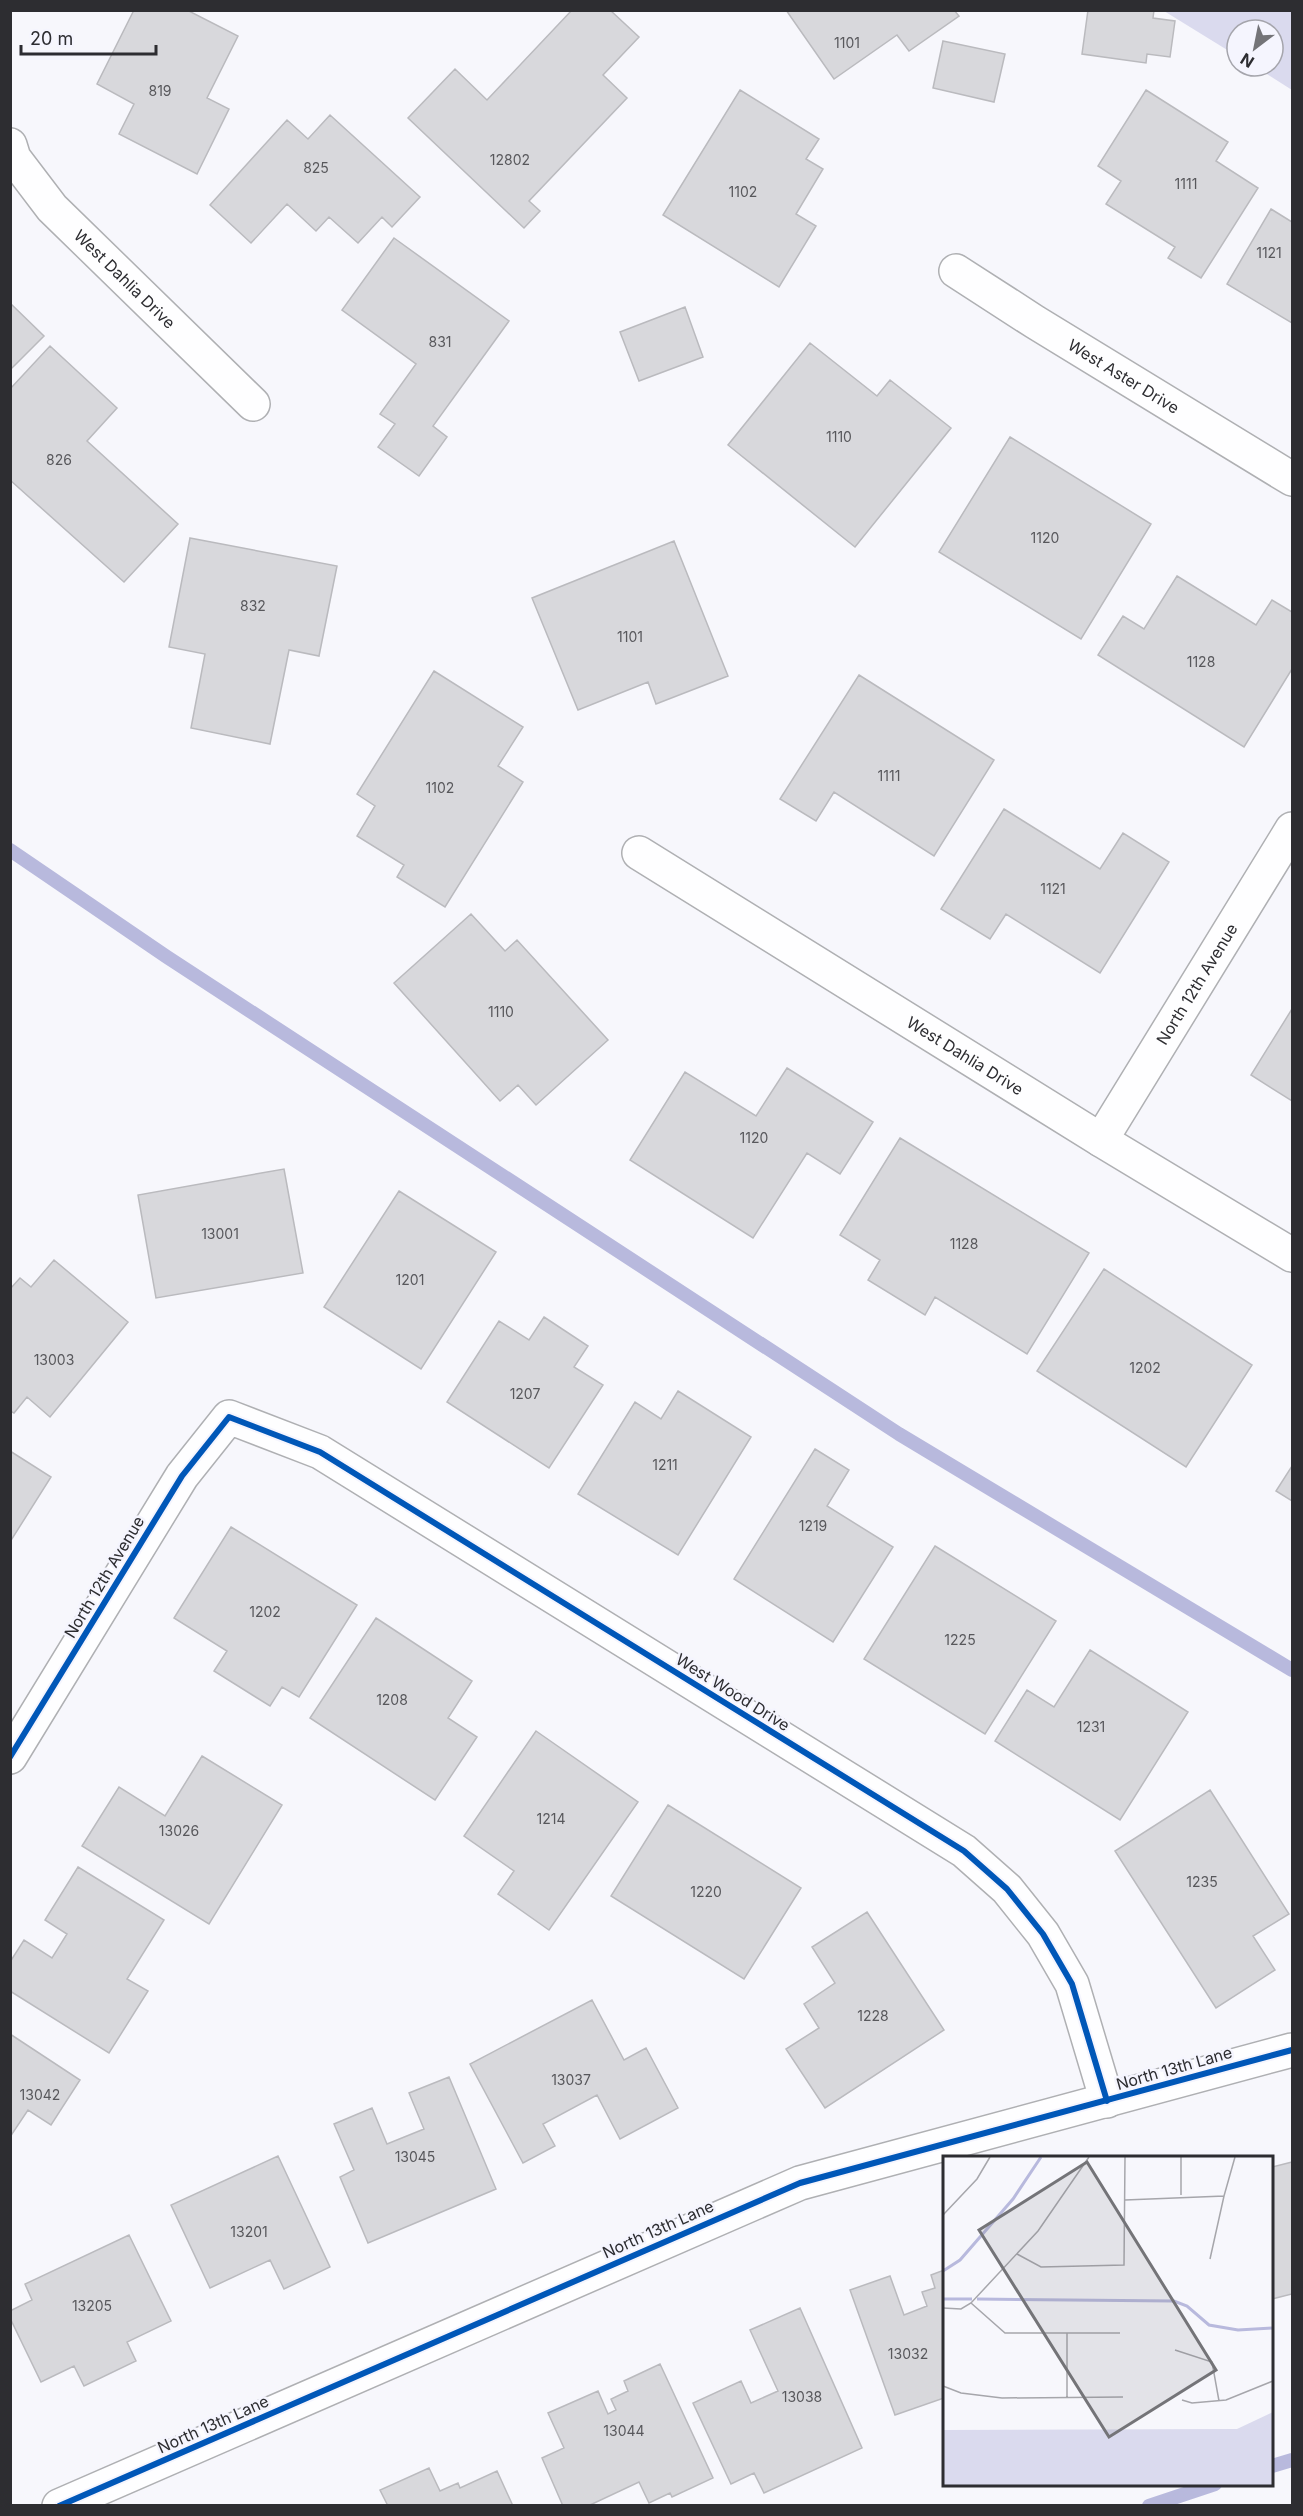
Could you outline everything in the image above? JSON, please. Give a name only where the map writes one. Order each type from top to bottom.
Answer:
[{"type":"street","name":"West Dahlia Drive","points":[[10,145],[14,158],[52,208],[253,404]]},
{"type":"street","name":"West Aster Drive","points":[[957,271],[1035,322],[1293,479]]},
{"type":"street","name":"North 12th Avenue","points":[[1101,1140],[1293,829]]},
{"type":"street","name":"West Dahlia Drive","points":[[639,853],[1101,1140],[1293,1255]]},
{"type":"street","name":"North 12th Avenue","points":[[10,1757],[182,1476],[229,1417]]},
{"type":"street","name":"West Wood Drive","points":[[229,1417],[320,1452],[964,1851],[1007,1889],[1043,1934],[1072,1984],[1107,2101]]},
{"type":"street","name":"North 13th Lane","points":[[59,2505],[800,2182],[1293,2050]]},
{"type":"shaded area","points":[[1164,11],[1292,11],[1292,90],[1273,78],[1285,78],[1285,18],[1225,18],[1225,49]]},
{"type":"building","points":[[134,10],[187,10],[238,36],[207,98],[229,109],[197,174],[119,134],[134,104],[97,84]]},
{"type":"building","points":[[572,10],[610,10],[639,37],[603,75],[627,98],[529,201],[540,211],[524,228],[408,118],[455,69],[487,100]]},
{"type":"building","points":[[786,10],[954,10],[959,16],[909,51],[897,35],[834,79]]},
{"type":"building","points":[[1088,10],[1154,10],[1153,18],[1175,21],[1170,57],[1147,54],[1146,63],[1082,54]]},
{"type":"building","points":[[943,41],[1005,54],[994,102],[933,88]]},
{"type":"building","points":[[740,90],[819,139],[806,159],[823,169],[796,214],[816,226],[779,287],[663,215]]},
{"type":"building","points":[[1146,90],[1228,142],[1216,161],[1258,188],[1201,278],[1168,258],[1175,247],[1106,204],[1121,181],[1098,166]]},
{"type":"building","points":[[330,115],[420,197],[392,227],[382,217],[358,243],[329,217],[316,231],[287,204],[251,243],[210,205],[287,120],[308,139]]},
{"type":"building","points":[[1271,209],[1292,222],[1292,323],[1227,284]]},
{"type":"building","points":[[394,238],[509,321],[433,426],[447,437],[419,476],[378,447],[395,424],[380,414],[416,364],[342,310]]},
{"type":"building","points":[[10,303],[44,336],[10,370]]},
{"type":"building","points":[[685,307],[703,357],[639,381],[620,332]]},
{"type":"building","points":[[810,343],[877,396],[890,380],[951,428],[855,547],[728,445]]},
{"type":"building","points":[[50,346],[117,408],[87,441],[178,524],[124,582],[10,480],[10,389]]},
{"type":"building","points":[[1010,437],[1151,524],[1081,639],[939,552]]},
{"type":"building","points":[[190,538],[337,566],[319,656],[289,650],[270,744],[191,728],[205,654],[169,647]]},
{"type":"building","points":[[674,541],[728,676],[656,704],[648,682],[578,710],[532,598]]},
{"type":"building","points":[[1177,576],[1256,625],[1272,600],[1292,612],[1292,669],[1244,747],[1098,655],[1123,616],[1144,629]]},
{"type":"building","points":[[434,671],[523,727],[498,766],[523,782],[445,907],[397,877],[404,865],[357,836],[375,806],[357,794]]},
{"type":"building","points":[[859,675],[994,760],[934,856],[834,792],[816,821],[780,799]]},
{"type":"building","points":[[1004,809],[1100,869],[1123,833],[1169,862],[1100,973],[1006,914],[990,939],[941,909]]},
{"type":"building","points":[[471,914],[505,951],[517,940],[608,1040],[536,1105],[518,1085],[500,1101],[394,983]]},
{"type":"building","points":[[1292,1009],[1292,1101],[1251,1075]]},
{"type":"building","points":[[787,1068],[873,1122],[840,1174],[807,1153],[753,1238],[630,1160],[685,1072],[756,1116]]},
{"type":"building","points":[[900,1138],[1089,1253],[1027,1354],[935,1297],[925,1315],[868,1280],[880,1260],[840,1235]]},
{"type":"building","points":[[284,1169],[303,1273],[156,1298],[138,1195]]},
{"type":"building","points":[[399,1191],[496,1252],[421,1369],[324,1307]]},
{"type":"building","points":[[54,1260],[128,1322],[50,1417],[27,1397],[14,1413],[10,1411],[10,1289],[20,1278],[31,1287]]},
{"type":"building","points":[[1104,1269],[1252,1365],[1186,1467],[1037,1371]]},
{"type":"building","points":[[544,1317],[588,1346],[574,1367],[603,1385],[549,1468],[447,1402],[499,1321],[529,1340]]},
{"type":"building","points":[[678,1391],[751,1437],[678,1555],[578,1494],[635,1402],[661,1419]]},
{"type":"building","points":[[815,1449],[849,1470],[827,1506],[893,1547],[833,1642],[734,1579]]},
{"type":"building","points":[[10,1451],[51,1477],[10,1542]]},
{"type":"building","points":[[1292,1466],[1292,1501],[1276,1491]]},
{"type":"building","points":[[231,1527],[357,1605],[299,1697],[282,1687],[270,1706],[214,1671],[227,1651],[174,1618]]},
{"type":"building","points":[[935,1546],[1056,1621],[985,1734],[864,1659]]},
{"type":"building","points":[[376,1618],[472,1681],[448,1718],[477,1737],[435,1800],[310,1718]]},
{"type":"building","points":[[1090,1650],[1188,1712],[1120,1820],[995,1741],[1027,1690],[1054,1707]]},
{"type":"building","points":[[536,1731],[638,1802],[549,1930],[498,1894],[514,1871],[464,1836]]},
{"type":"building","points":[[202,1756],[282,1805],[209,1924],[82,1846],[119,1787],[165,1816]]},
{"type":"building","points":[[1210,1790],[1289,1914],[1253,1936],[1275,1970],[1216,2008],[1115,1851]]},
{"type":"building","points":[[668,1805],[801,1888],[744,1979],[611,1896]]},
{"type":"building","points":[[78,1867],[164,1920],[127,1979],[148,1991],[109,2053],[10,1991],[10,1962],[24,1940],[52,1958],[67,1934],[45,1920]]},
{"type":"building","points":[[867,1912],[944,2030],[825,2108],[786,2049],[819,2028],[804,2004],[835,1983],[812,1947]]},
{"type":"building","points":[[592,2000],[624,2060],[646,2048],[678,2108],[620,2139],[597,2095],[543,2124],[555,2146],[523,2163],[470,2064]]},
{"type":"building","points":[[10,2034],[80,2080],[51,2125],[28,2110],[10,2137]]},
{"type":"building","points":[[449,2077],[496,2189],[368,2243],[340,2177],[354,2170],[334,2124],[372,2108],[387,2144],[424,2129],[409,2093]]},
{"type":"building","points":[[278,2156],[330,2267],[284,2289],[270,2260],[210,2288],[171,2205]]},
{"type":"building","points":[[1292,2162],[1292,2294],[1273,2299],[1273,2167]]},
{"type":"building","points":[[129,2235],[171,2321],[127,2342],[136,2361],[84,2386],[74,2366],[41,2382],[10,2318],[10,2311],[32,2300],[25,2284]]},
{"type":"building","points":[[943,2270],[943,2398],[895,2415],[850,2290],[890,2276],[904,2315],[927,2306],[922,2292],[935,2288],[931,2275]]},
{"type":"building","points":[[800,2308],[862,2448],[764,2493],[754,2473],[731,2484],[693,2403],[741,2381],[751,2403],[778,2391],[750,2330]]},
{"type":"building","points":[[660,2364],[713,2478],[672,2497],[670,2493],[649,2503],[639,2482],[588,2506],[563,2506],[542,2458],[564,2448],[548,2413],[598,2391],[608,2414],[616,2410],[611,2399],[628,2391],[624,2381]]},
{"type":"building","points":[[429,2468],[440,2491],[458,2483],[460,2488],[497,2471],[513,2506],[388,2506],[380,2490]]},
{"type":"waterway","points":[[10,850],[167,957],[899,1434],[1292,1670]]},
{"type":"waterway","points":[[1273,2466],[1292,2460]]},
{"type":"waterway","points":[[1149,2506],[1209,2486]]},
{"type":"cycle path","points":[[10,1757],[182,1476],[229,1417],[320,1452],[964,1851],[1007,1889],[1043,1934],[1072,1984],[1107,2101]]},
{"type":"cycle path","points":[[59,2506],[800,2183],[1292,2050]]}]
